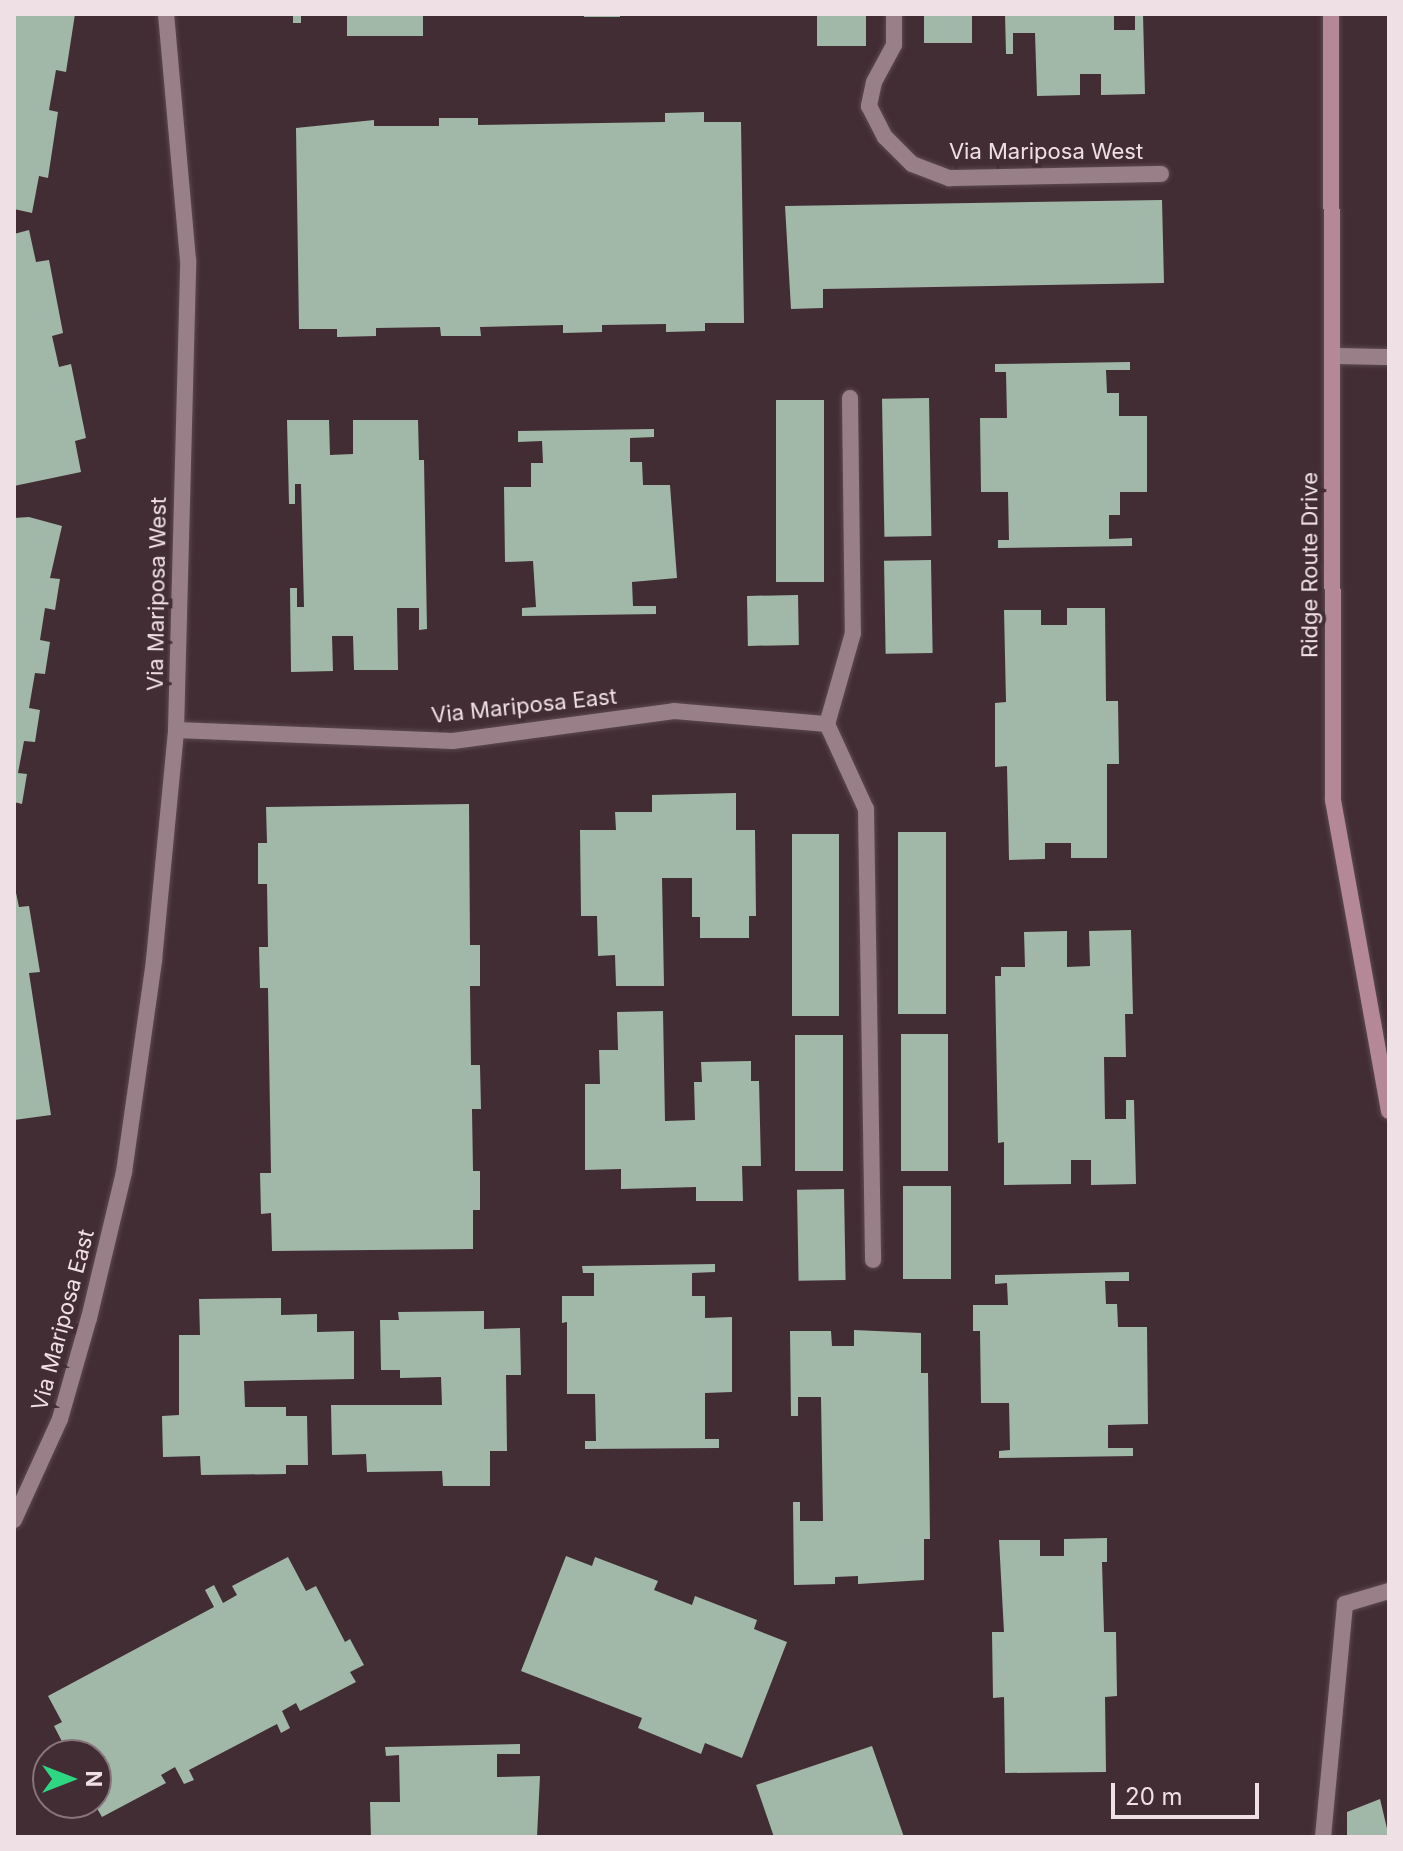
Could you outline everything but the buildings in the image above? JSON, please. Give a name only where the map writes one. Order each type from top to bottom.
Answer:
[{"type":"main road","name":"Ridge Route Drive","points":[[1331,14],[1333,800],[1389,1111]]},
{"type":"street","name":"Via Mariposa West","points":[[124,1172],[154,960],[176,730],[188,260],[166,14]]},
{"type":"street","name":"Via Mariposa West","points":[[894,14],[894,45],[874,82],[869,106],[885,137],[912,164],[949,178],[1161,174]]},
{"type":"street","points":[[1332,356],[1389,357]]},
{"type":"street","points":[[850,398],[853,633],[827,724],[866,809],[873,1260]]},
{"type":"street","name":"Via Mariposa East","points":[[176,730],[453,741],[674,711],[827,724]]},
{"type":"street","name":"Via Mariposa East","points":[[14,1520],[60,1419],[124,1172]]},
{"type":"street","points":[[1323,1837],[1345,1604],[1389,1591]]}]
